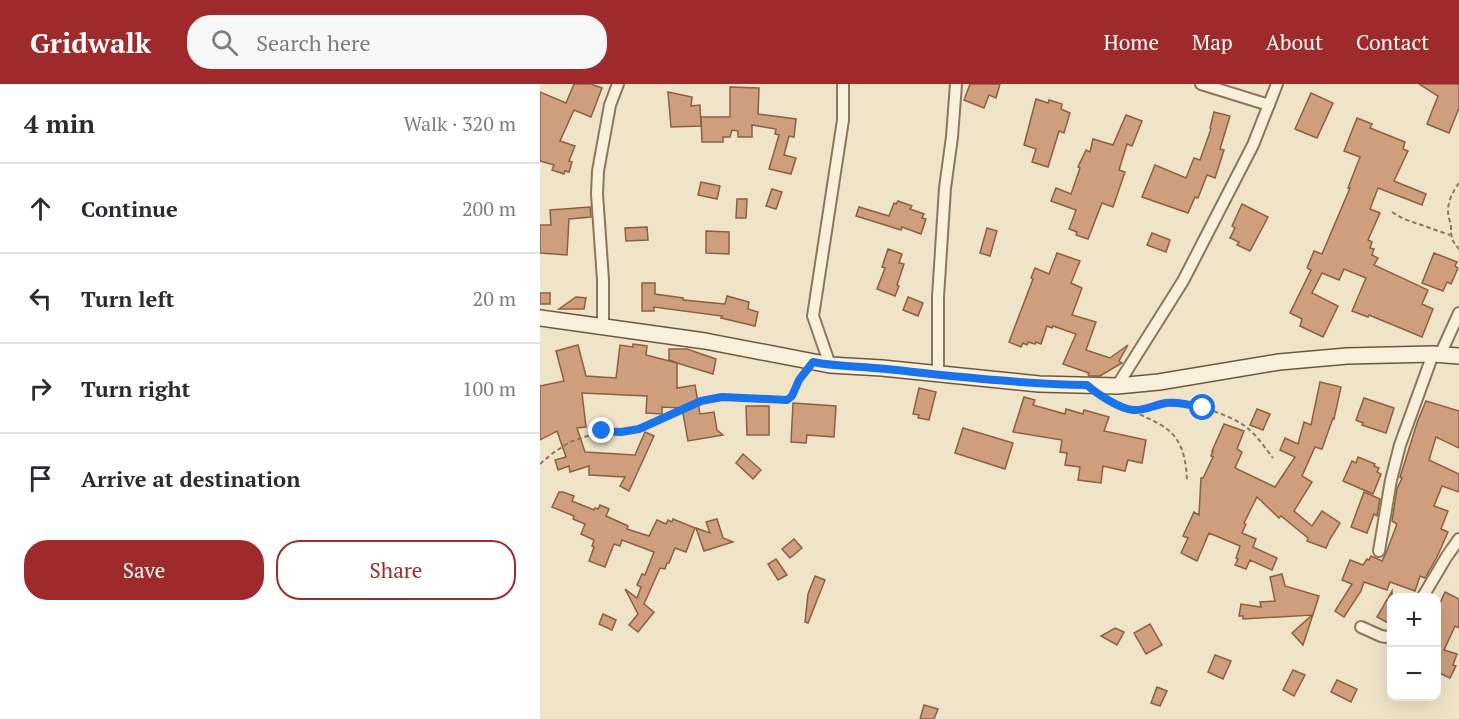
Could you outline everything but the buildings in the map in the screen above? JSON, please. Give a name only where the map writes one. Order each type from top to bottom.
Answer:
[{"type":"street","points":[[603,327],[598,171],[610,105],[618,84]]},
{"type":"street","points":[[830,365],[813,316],[843,120],[843,84]]},
{"type":"street","points":[[938,375],[939,286],[945,188],[956,84]]},
{"type":"street","points":[[1201,84],[1269,105]]},
{"type":"street","points":[[1117,386],[1184,281],[1253,145],[1277,84]]},
{"type":"street","points":[[1379,551],[1391,480],[1400,445],[1437,354],[1459,313]]},
{"type":"street","points":[[540,318],[705,341],[830,365],[1039,384],[1117,386],[1159,382],[1278,362],[1347,356],[1437,354],[1459,356]]},
{"type":"street","points":[[1424,593],[1459,539]]},
{"type":"street","points":[[1360,627],[1387,637]]},
{"type":"path","points":[[1459,183],[1451,196],[1448,210],[1450,235],[1459,249]]},
{"type":"path","points":[[1392,212],[1404,219],[1450,235]]},
{"type":"path","points":[[540,464],[570,442],[602,431],[621,432],[639,429],[701,401],[722,397],[787,400],[792,396],[799,380],[813,362]]},
{"type":"path","points":[[1111,400],[1157,422],[1172,432],[1184,452],[1187,481]]},
{"type":"path","points":[[1131,410],[1183,403],[1203,408],[1246,427],[1274,458]]},
{"type":"route","points":[[602,431],[621,432],[639,429],[701,401],[722,397],[787,400],[792,396],[799,380],[813,362],[1039,384],[1087,385],[1099,395],[1131,410],[1183,403],[1203,408]]}]
